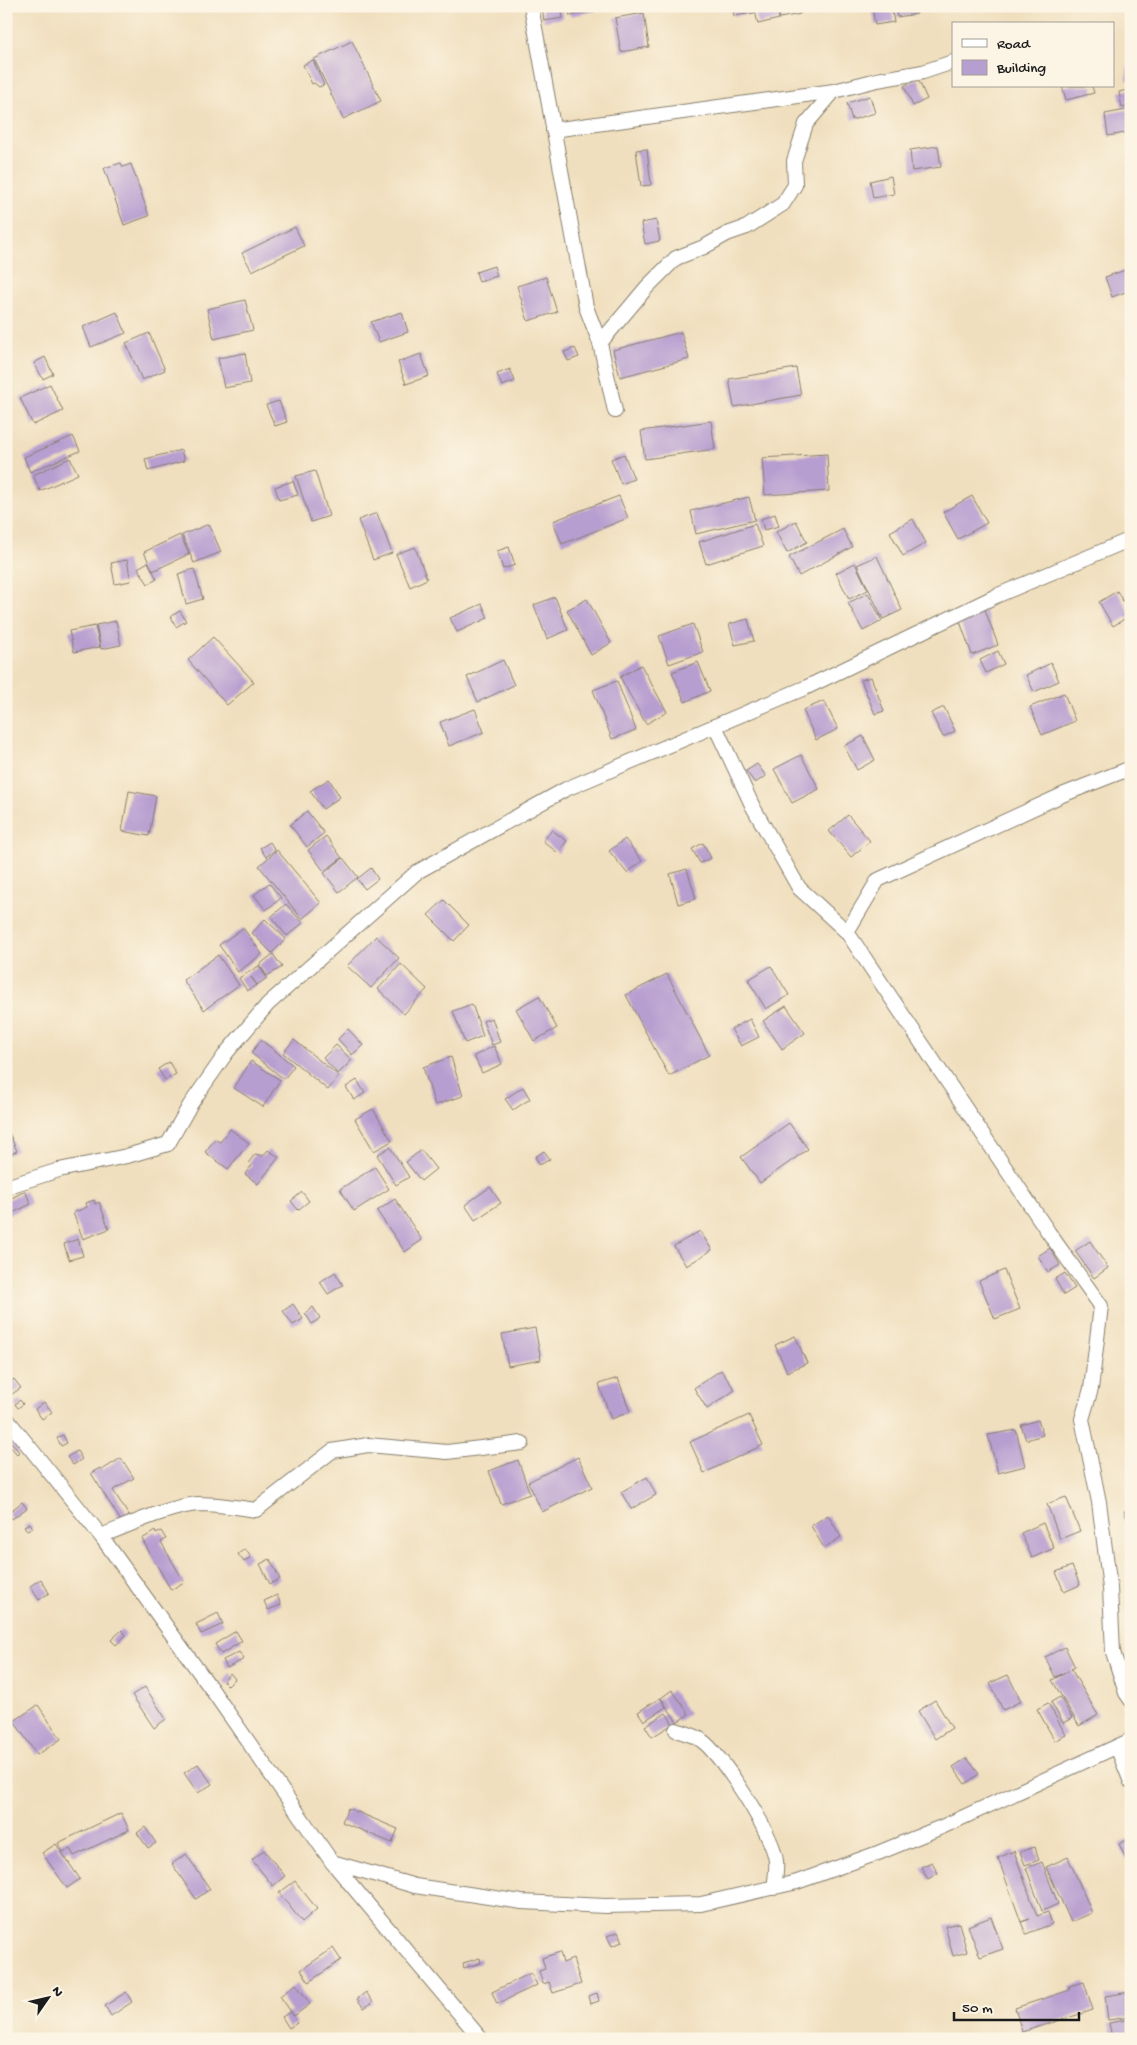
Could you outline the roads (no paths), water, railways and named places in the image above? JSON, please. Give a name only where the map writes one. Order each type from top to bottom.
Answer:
[{"type":"street","points":[[531,6],[586,307],[600,343],[615,411]]},
{"type":"street","points":[[553,130],[834,91],[877,80],[923,72],[952,62]]},
{"type":"street","points":[[600,343],[647,287],[676,258],[704,247],[727,234],[747,227],[783,204],[795,184],[794,161],[806,124],[834,91]]},
{"type":"street","points":[[6,1187],[59,1170],[127,1156],[168,1144],[190,1105],[227,1052],[268,1004],[417,872],[566,789],[807,687],[996,596],[1131,539]]},
{"type":"street","points":[[715,726],[753,807],[799,888],[847,932],[1049,1233],[1101,1306],[1091,1389],[1082,1419],[1099,1502],[1110,1588],[1113,1652],[1126,1693],[1131,1700]]},
{"type":"street","points":[[847,932],[878,880],[1062,795],[1131,768]]},
{"type":"street","points":[[6,1418],[101,1536],[210,1687],[332,1862],[481,2039]]},
{"type":"street","points":[[101,1536],[147,1517],[196,1504],[229,1505],[256,1510],[332,1451],[368,1445],[446,1452],[522,1443]]},
{"type":"street","points":[[676,1730],[701,1740],[721,1761],[744,1794],[765,1829],[776,1860],[774,1888]]},
{"type":"street","points":[[332,1862],[415,1886],[522,1902],[605,1906],[701,1904],[774,1888],[860,1859],[944,1826],[1131,1740]]},
{"type":"street","points":[[1117,1747],[1131,1782]]}]
